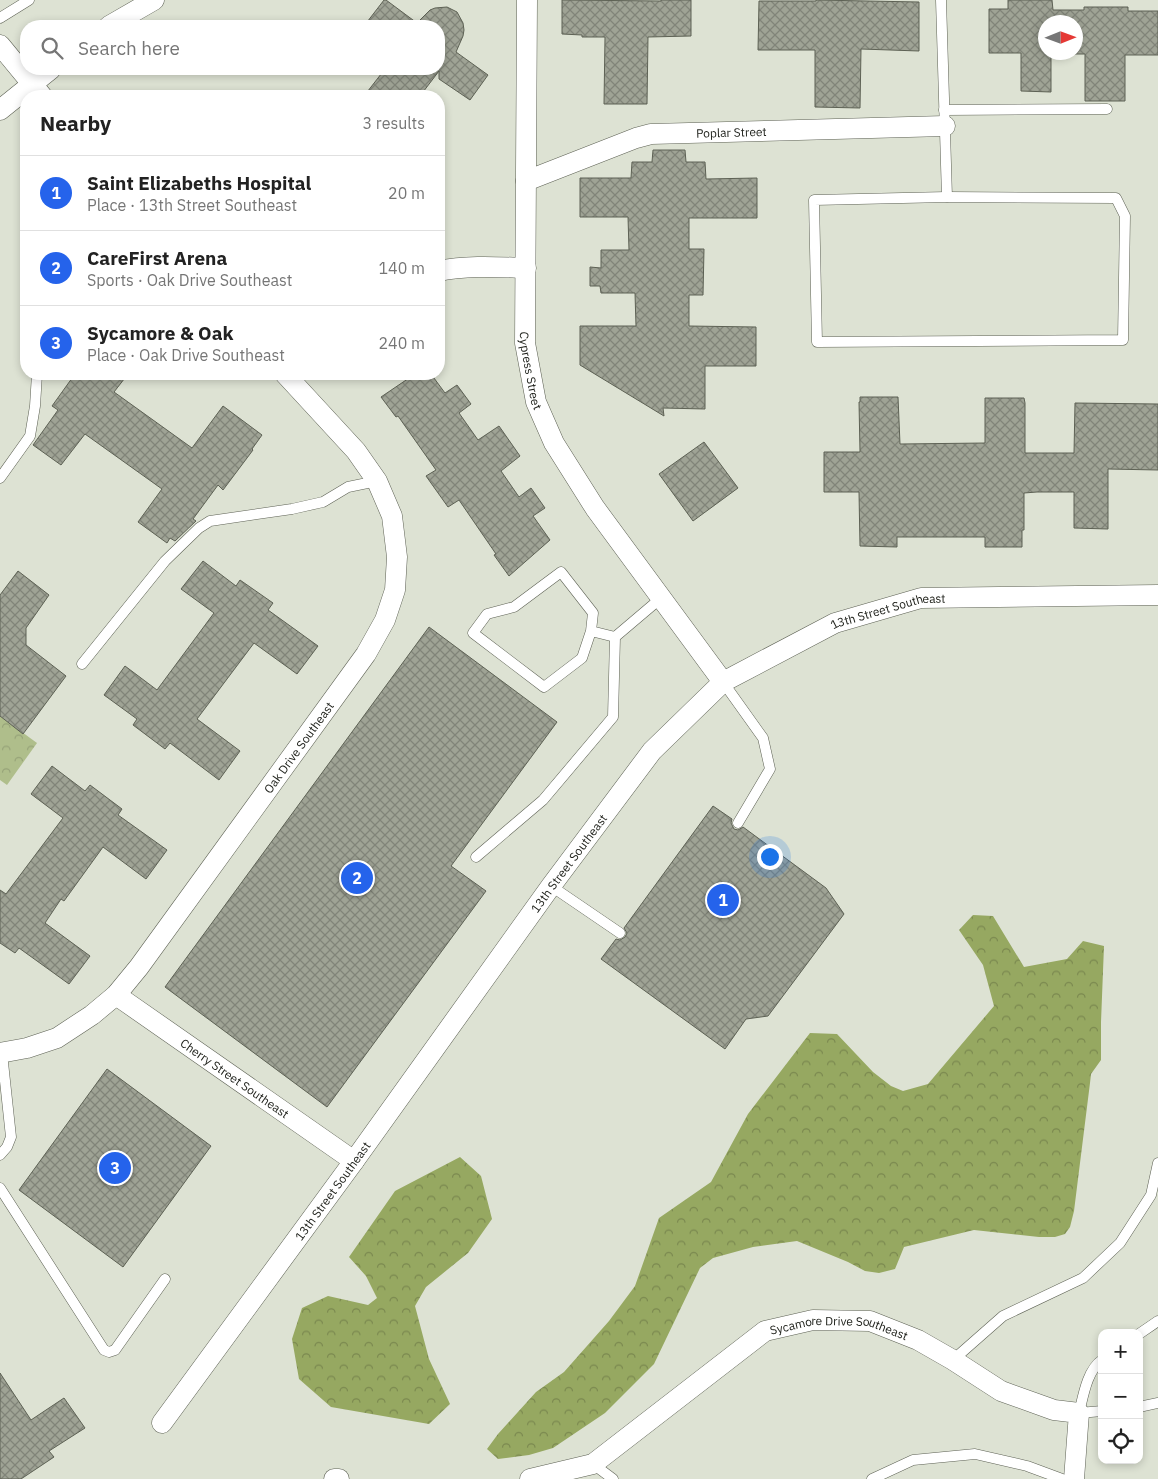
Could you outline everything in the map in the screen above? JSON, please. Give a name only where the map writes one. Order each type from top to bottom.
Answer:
[{"type":"street","points":[[119,20],[154,0]]},
{"type":"street","name":"Cypress Street","points":[[527,0],[526,343],[536,402],[554,443],[595,508],[723,682]]},
{"type":"street","points":[[0,44],[20,69]]},
{"type":"street","points":[[25,75],[37,90],[48,75]]},
{"type":"street","points":[[0,110],[20,99]]},
{"type":"street","name":"Poplar Street","points":[[526,181],[636,138],[651,134],[945,118]]},
{"type":"street","points":[[445,270],[492,267],[526,268]]},
{"type":"street","name":"Oak Drive Southeast","points":[[1,1053],[26,1048],[57,1038],[92,1015],[116,995],[139,967],[366,654],[385,620],[395,590],[397,557],[392,516],[377,480],[356,450],[296,380]]},
{"type":"street","name":"13th Street Southeast","points":[[162,1423],[354,1161],[551,886],[652,751],[723,682],[835,623],[920,598],[1158,595]]},
{"type":"street","name":"Cherry Street Southeast","points":[[116,995],[354,1161]]},
{"type":"street","name":"Sycamore Drive Southeast","points":[[530,1479],[593,1464],[765,1332],[812,1320],[870,1321],[918,1340],[954,1360],[1001,1391],[1054,1410],[1079,1414]]},
{"type":"street","points":[[1074,1479],[1079,1414]]},
{"type":"street","points":[[334,1479],[339,1479]]},
{"type":"lane","points":[[0,18],[29,0]]},
{"type":"lane","points":[[940,0],[947,197]]},
{"type":"lane","points":[[945,118],[1107,110]]},
{"type":"lane","points":[[947,197],[1116,198],[1125,216],[1122,340],[817,342],[814,200],[947,197]]},
{"type":"lane","points":[[0,478],[30,436],[37,380]]},
{"type":"lane","points":[[82,664],[165,561],[198,528],[210,521],[292,509],[323,502],[348,487],[377,480]]},
{"type":"lane","points":[[561,572],[593,613],[591,631],[582,658],[544,687],[473,633],[487,614],[514,607],[561,572]]},
{"type":"lane","points":[[476,857],[543,800],[613,717],[615,636],[661,598]]},
{"type":"lane","points":[[591,631],[615,636]]},
{"type":"lane","points":[[723,682],[763,738],[770,769],[738,823]]},
{"type":"lane","points":[[551,886],[620,934]]},
{"type":"lane","points":[[0,1155],[7,1147],[11,1137],[1,1053]]},
{"type":"lane","points":[[954,1360],[1003,1316],[1083,1278],[1120,1243],[1151,1195],[1158,1163]]},
{"type":"lane","points":[[0,1188],[104,1350],[109,1352],[115,1350],[165,1279]]},
{"type":"lane","points":[[1143,1331],[1158,1321]]},
{"type":"lane","points":[[1098,1363],[1085,1388],[1079,1414],[1098,1412]]},
{"type":"lane","points":[[1143,1406],[1158,1403]]},
{"type":"lane","points":[[872,1479],[913,1460],[975,1454],[1027,1466],[1062,1479]]},
{"type":"lane","points":[[593,1464],[613,1479]]},
{"type":"green space","points":[[0,716],[37,743],[7,785],[0,780]]},
{"type":"green space","points":[[973,915],[993,916],[1024,967],[1067,959],[1083,941],[1104,946],[1101,1060],[1091,1074],[1074,1211],[1070,1227],[1065,1234],[1055,1237],[1039,1237],[974,1230],[904,1247],[895,1269],[879,1273],[865,1271],[797,1241],[753,1247],[713,1258],[700,1268],[654,1364],[605,1413],[553,1448],[529,1455],[498,1459],[487,1449],[536,1392],[564,1372],[609,1321],[635,1286],[659,1218],[711,1182],[748,1114],[810,1033],[837,1034],[873,1072],[891,1086],[903,1091],[928,1084],[994,1006],[983,965],[959,930]]},
{"type":"green space","points":[[460,1157],[481,1176],[492,1219],[468,1253],[426,1287],[415,1306],[429,1359],[450,1404],[429,1424],[331,1407],[299,1379],[292,1339],[302,1308],[328,1296],[368,1305],[377,1298],[366,1276],[349,1257],[395,1191]]},
{"type":"building","points":[[384,0],[386,0],[413,20],[369,20]]},
{"type":"building","points":[[562,0],[691,0],[691,36],[648,37],[647,104],[604,104],[605,37],[582,37],[582,35],[562,34]]},
{"type":"building","points":[[1008,0],[1052,0],[1053,10],[1084,10],[1084,7],[1128,7],[1128,11],[1158,11],[1158,55],[1125,55],[1125,101],[1085,101],[1083,15],[1038,15],[1038,60],[1051,60],[1051,92],[1021,91],[1021,53],[989,53],[989,9],[1008,9]]},
{"type":"building","points":[[759,1],[919,2],[919,51],[861,49],[860,108],[815,107],[815,50],[758,50]]},
{"type":"building","points":[[447,7],[457,12],[463,23],[463,36],[456,52],[488,75],[470,100],[439,79],[439,75],[445,75],[445,20],[420,20],[430,10]]},
{"type":"building","points":[[380,75],[436,75],[425,90],[369,90]]},
{"type":"building","points":[[653,150],[685,150],[686,162],[705,162],[706,179],[757,178],[757,218],[689,218],[689,249],[704,249],[703,295],[689,295],[689,326],[756,327],[756,366],[705,366],[705,409],[663,408],[664,416],[580,365],[580,326],[636,326],[635,293],[601,293],[600,286],[590,286],[590,267],[601,268],[601,250],[629,250],[628,217],[580,217],[580,178],[631,178],[632,162],[652,162]]},
{"type":"building","points":[[71,380],[123,380],[114,392],[192,448],[223,406],[262,435],[223,490],[218,485],[193,519],[196,521],[175,541],[170,538],[167,543],[138,522],[162,489],[85,434],[61,465],[33,445],[58,410],[52,406]]},
{"type":"building","points":[[406,380],[435,380],[445,393],[457,385],[471,404],[459,413],[478,440],[499,426],[520,456],[501,471],[519,497],[531,488],[545,508],[533,516],[550,540],[509,576],[459,500],[448,507],[426,476],[436,470],[398,416],[396,417],[381,397]]},
{"type":"building","points":[[860,397],[898,397],[900,444],[985,443],[985,398],[1024,398],[1025,453],[1074,453],[1075,403],[1158,404],[1158,470],[1108,469],[1108,529],[1074,528],[1074,492],[1037,492],[1024,493],[1022,547],[985,547],[985,537],[897,537],[897,547],[860,546],[859,492],[824,492],[824,452],[860,452]]},
{"type":"building","points":[[704,442],[738,488],[693,521],[659,474]]},
{"type":"building","points":[[203,561],[236,586],[240,580],[273,603],[268,610],[318,646],[297,674],[254,643],[197,719],[240,751],[219,780],[170,743],[165,749],[133,725],[137,719],[104,695],[125,666],[157,690],[214,613],[181,589]]},
{"type":"building","points":[[18,571],[49,595],[26,628],[26,645],[66,676],[23,734],[0,716],[0,595]]},
{"type":"building","points":[[429,627],[557,722],[451,866],[486,891],[327,1107],[165,987]]},
{"type":"building","points":[[52,766],[85,791],[90,785],[122,809],[118,815],[167,850],[146,879],[103,847],[64,901],[61,899],[45,923],[90,956],[69,984],[19,948],[15,953],[0,943],[0,890],[6,894],[63,818],[31,794]]},
{"type":"building","points":[[713,806],[732,819],[731,823],[734,829],[738,830],[743,827],[826,888],[844,914],[768,1016],[746,1019],[725,1049],[601,959],[616,939],[620,940],[625,937],[627,933],[624,928]]},
{"type":"building","points":[[107,1069],[211,1146],[123,1267],[19,1190]]},
{"type":"building","points":[[0,1373],[31,1420],[64,1398],[85,1428],[49,1451],[54,1457],[21,1479],[0,1479]]},
{"type":"place","name":"CareFirst Arena","points":[[357,878]]},
{"type":"place","name":"Saint Elizabeths Hospital","points":[[723,900]]},
{"type":"place","name":"Sycamore & Oak","points":[[115,1168]]}]
